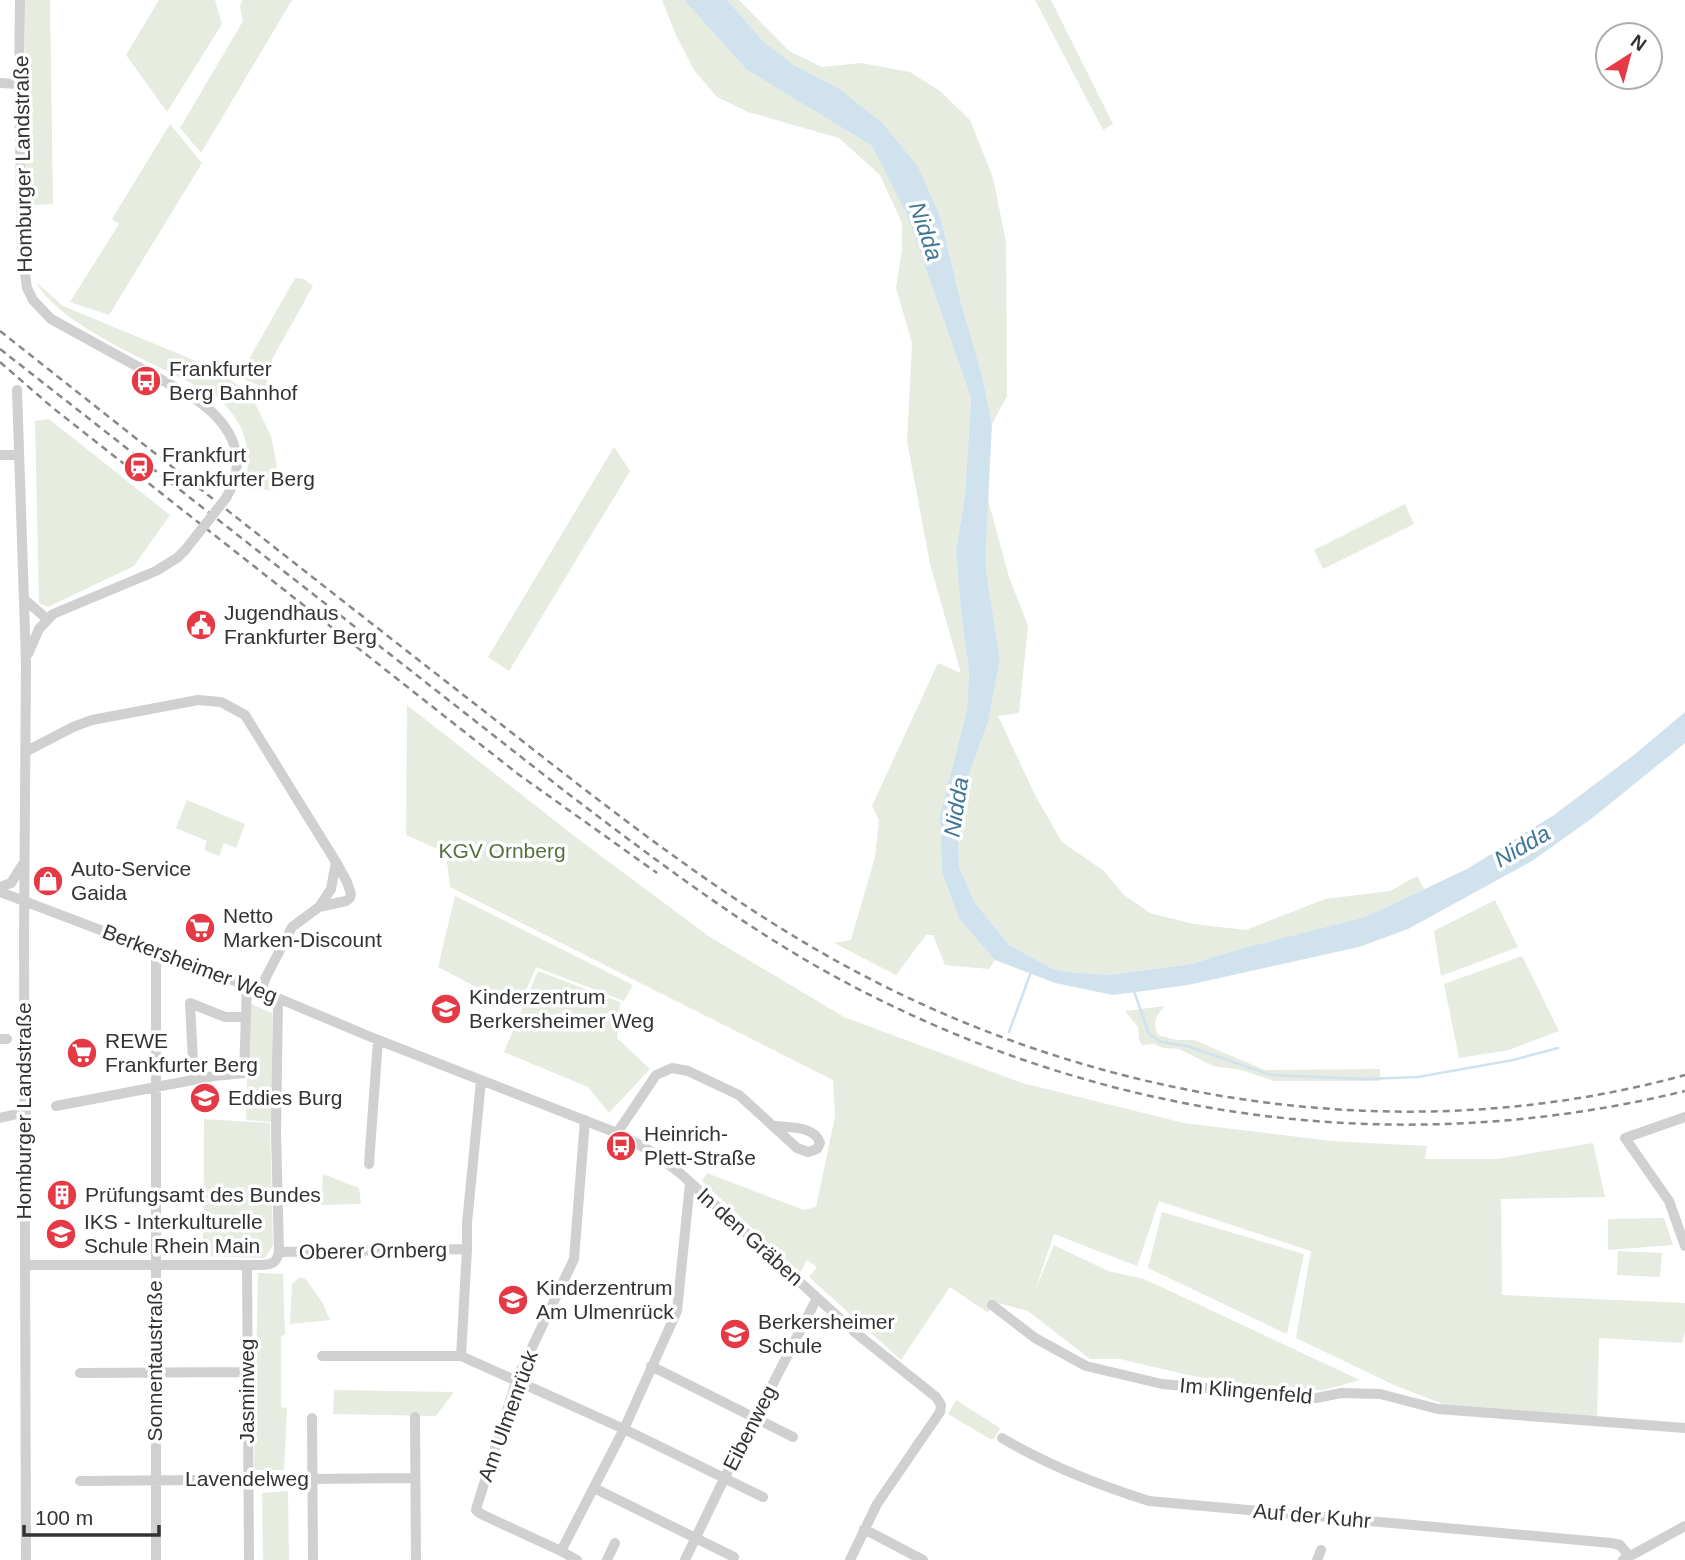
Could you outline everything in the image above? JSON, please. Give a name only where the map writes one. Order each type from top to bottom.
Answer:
[{"type":"street","name":"Homburger Landstraße","points":[[20,0],[22,253],[27,288],[33,300],[51,319],[69,331],[212,410],[230,435],[235,448],[235,475],[226,498],[186,549],[156,571],[47,619],[33,639],[26,662]]},
{"type":"street","points":[[0,83],[19,83]]},
{"type":"street","name":"Homburger Landstraße","points":[[18,390],[26,662],[26,1560]]},
{"type":"street","points":[[0,455],[18,454]]},
{"type":"street","points":[[24,599],[47,619]]},
{"type":"street","points":[[25,752],[92,720],[198,700],[221,702],[245,715],[347,882],[350,898],[319,907]]},
{"type":"street","points":[[261,991],[292,927],[319,907],[331,889],[336,862]]},
{"type":"street","points":[[0,889],[13,881],[24,863]]},
{"type":"street","name":"Berkersheimer Weg","points":[[0,889],[24,901],[247,985],[378,1040],[617,1133],[654,1153],[681,1174]]},
{"type":"street","name":"Sonnentaustraße","points":[[156,951],[156,1560]]},
{"type":"street","points":[[56,1106],[244,1073],[247,985]]},
{"type":"street","points":[[25,1265],[261,1265],[272,1264],[277,1260],[278,998]]},
{"type":"street","points":[[194,1080],[190,1003],[225,1017],[246,1017]]},
{"type":"street","points":[[369,1164],[378,1040]]},
{"type":"street","points":[[617,1133],[656,1075],[672,1068],[688,1071],[740,1095],[776,1126]]},
{"type":"street","name":"Oberer Ornberg","points":[[461,1356],[467,1223],[481,1081]]},
{"type":"street","points":[[0,1118],[26,1112]]},
{"type":"street","points":[[1685,1117],[1625,1138],[1669,1201],[1685,1246]]},
{"type":"street","name":"Am Ulmenrück","points":[[561,1551],[476,1510],[517,1379],[574,1259],[584,1120]]},
{"type":"street","name":"In den Gräben","points":[[681,1174],[881,1354],[936,1397],[941,1405],[940,1412],[877,1504],[864,1529]]},
{"type":"street","points":[[577,1560],[561,1551],[624,1429],[677,1311],[690,1183]]},
{"type":"street","name":"Oberer Ornberg","points":[[279,1252],[467,1250]]},
{"type":"street","name":"Jasminweg","points":[[247,1265],[249,1560]]},
{"type":"street","name":"Eibenweg","points":[[685,1560],[817,1298]]},
{"type":"street","name":"Im Klingenfeld","points":[[992,1305],[1035,1338],[1086,1366],[1162,1384],[1316,1398],[1341,1393],[1370,1393],[1438,1409],[1685,1428]]},
{"type":"street","points":[[322,1356],[461,1356],[517,1379],[763,1497]]},
{"type":"street","points":[[651,1366],[793,1437]]},
{"type":"street","points":[[80,1373],[247,1372]]},
{"type":"street","points":[[415,1417],[416,1560]]},
{"type":"street","points":[[312,1418],[313,1560]]},
{"type":"street","name":"Auf der Kuhr","points":[[1003,1438],[1057,1467],[1102,1486],[1149,1501],[1611,1543],[1620,1545],[1626,1558]]},
{"type":"street","name":"Lavendelweg","points":[[80,1481],[414,1478]]},
{"type":"street","points":[[594,1488],[734,1557]]},
{"type":"street","points":[[1626,1558],[1685,1526]]},
{"type":"street","points":[[850,1560],[864,1529],[923,1560]]},
{"type":"street","points":[[607,1560],[615,1543]]},
{"type":"green space","points":[[25,0],[50,0],[53,204],[33,205],[26,199]]},
{"type":"green space","points":[[159,0],[215,0],[222,24],[167,112],[126,55]]},
{"type":"green space","points":[[242,0],[292,0],[201,153],[180,128],[243,21],[240,7]]},
{"type":"green space","points":[[662,0],[684,0],[747,70],[872,146],[907,215],[971,398],[965,495],[956,551],[969,671],[967,709],[940,815],[942,872],[959,919],[995,960],[989,969],[945,965],[933,935],[926,935],[896,975],[834,943],[851,940],[875,857],[879,820],[872,806],[938,663],[961,673],[930,564],[907,441],[912,343],[896,288],[902,249],[902,223],[880,175],[839,138],[748,112],[717,97],[694,70]]},
{"type":"green space","points":[[727,0],[739,0],[789,51],[822,67],[861,63],[910,72],[940,91],[970,120],[993,178],[1006,242],[1007,396],[992,424],[982,375],[941,219],[838,88],[794,65],[764,42]]},
{"type":"green space","points":[[1035,0],[1051,0],[1113,124],[1103,130]]},
{"type":"green space","points":[[170,124],[202,163],[109,315],[70,302],[119,224],[112,219]]},
{"type":"green space","points":[[295,278],[304,279],[313,286],[266,370],[268,389],[239,377]]},
{"type":"green space","points":[[36,282],[63,306],[201,363],[237,384],[254,401],[271,436],[277,467],[273,478],[274,490],[245,489],[248,462],[245,438],[235,418],[217,397],[92,332],[49,300]]},
{"type":"green space","points":[[49,419],[170,515],[134,566],[48,607],[39,603],[35,421]]},
{"type":"green space","points":[[614,447],[630,471],[509,671],[488,657]]},
{"type":"green space","points":[[987,496],[1009,577],[1028,626],[1019,713],[998,716],[1036,797],[1062,842],[1104,871],[1124,895],[1150,913],[1194,924],[1246,930],[1325,899],[1390,891],[1417,876],[1424,889],[1365,917],[1191,964],[1109,975],[1068,972],[1051,968],[1009,945],[975,903],[959,867],[958,828],[964,788],[988,722],[1000,660],[985,563]]},
{"type":"green space","points":[[1405,504],[1414,524],[1323,569],[1314,550]]},
{"type":"green space","name":"KGV Ornberg","points":[[407,705],[582,842],[710,937],[844,1017],[1022,1083],[1184,1123],[1331,1141],[1427,1146],[1425,1159],[1497,1159],[1593,1143],[1605,1197],[1501,1199],[1502,1295],[1685,1303],[1685,1332],[1682,1343],[1599,1338],[1597,1417],[1456,1409],[1394,1385],[1296,1338],[1311,1251],[1159,1201],[1137,1266],[1054,1234],[1034,1293],[1054,1245],[1108,1271],[1144,1279],[1360,1380],[1324,1390],[1277,1391],[1120,1359],[1090,1359],[1028,1311],[998,1303],[987,1312],[950,1287],[901,1360],[809,1277],[817,1267],[807,1260],[800,1273],[702,1181],[707,1173],[804,1210],[816,1207],[835,1117],[833,1080],[450,887],[446,853],[406,835]]},
{"type":"green space","points":[[187,800],[245,824],[236,848],[224,843],[219,856],[204,850],[207,841],[176,828]]},
{"type":"green space","points":[[455,896],[633,985],[624,1001],[536,967],[518,1009],[438,967]]},
{"type":"green space","points":[[1495,900],[1518,947],[1441,976],[1434,931]]},
{"type":"green space","points":[[1522,956],[1559,1031],[1509,1050],[1459,1058],[1444,984]]},
{"type":"green space","points":[[538,971],[620,1002],[617,1038],[650,1069],[609,1113],[588,1087],[504,1052]]},
{"type":"green space","points":[[249,1003],[272,1013],[273,1122],[246,1120]]},
{"type":"green space","points":[[1165,1006],[1156,1019],[1158,1035],[1177,1040],[1194,1040],[1265,1070],[1380,1069],[1380,1081],[1274,1081],[1241,1070],[1213,1066],[1179,1049],[1163,1048],[1154,1044],[1142,1045],[1138,1027],[1125,1011]]},
{"type":"green space","points":[[204,1119],[270,1123],[273,1246],[265,1258],[203,1256]]},
{"type":"green space","points":[[323,1174],[359,1188],[361,1204],[321,1205]]},
{"type":"green space","points":[[1162,1212],[1304,1254],[1287,1334],[1148,1268]]},
{"type":"green space","points":[[1664,1218],[1673,1245],[1608,1250],[1608,1219]]},
{"type":"green space","points":[[1618,1251],[1662,1253],[1660,1277],[1617,1275]]},
{"type":"green space","points":[[258,1273],[283,1274],[285,1335],[281,1336],[281,1407],[287,1408],[284,1470],[254,1470]]},
{"type":"green space","points":[[299,1278],[305,1278],[322,1302],[330,1320],[290,1324],[292,1284]]},
{"type":"green space","points":[[334,1390],[454,1392],[436,1416],[333,1414]]},
{"type":"green space","points":[[956,1400],[1000,1428],[994,1439],[948,1414]]},
{"type":"green space","points":[[288,1491],[289,1560],[263,1560],[262,1493]]},
{"type":"water","name":"Nidda","points":[[684,0],[727,0],[764,42],[794,65],[838,88],[881,122],[917,165],[941,219],[982,375],[992,424],[985,563],[1000,660],[988,722],[964,788],[958,828],[959,867],[975,903],[1009,945],[1051,968],[1109,975],[1191,964],[1365,917],[1467,869],[1554,815],[1635,754],[1685,712],[1685,743],[1591,819],[1532,861],[1408,929],[1359,947],[1188,985],[1113,995],[1055,983],[995,960],[959,919],[942,872],[940,815],[967,709],[969,671],[956,551],[965,495],[971,398],[907,215],[872,146],[747,70]]},
{"type":"waterway","points":[[1009,1032],[1031,972]]},
{"type":"waterway","points":[[1134,991],[1149,1034],[1161,1042],[1187,1046],[1271,1075],[1364,1079],[1418,1077],[1513,1060],[1558,1048]]},
{"type":"railway","points":[[0,331],[544,758],[678,859],[770,922],[817,950],[917,1002],[1021,1044],[1129,1077],[1239,1099],[1351,1110],[1463,1110],[1575,1099],[1685,1075]]},
{"type":"railway","points":[[0,349],[663,865],[790,951],[924,1021],[1028,1061],[1134,1092],[1243,1113],[1352,1123],[1463,1123],[1574,1113],[1685,1091]]},
{"type":"railway","points":[[0,362],[53,408],[518,774],[657,873]]},
{"type":"place","name":"Frankfurter Berg Bahnhof","points":[[146,381]]},
{"type":"place","name":"Frankfurt Frankfurter Berg","points":[[139,467]]},
{"type":"place","name":"Jugendhaus Frankfurter Berg","points":[[201,625]]},
{"type":"place","name":"Auto-Service Gaida","points":[[48,881]]},
{"type":"place","name":"Netto Marken-Discount","points":[[200,928]]},
{"type":"place","name":"Kinderzentrum Berkersheimer Weg","points":[[446,1009]]},
{"type":"place","name":"REWE Frankfurter Berg","points":[[82,1053]]},
{"type":"place","name":"Eddies Burg","points":[[205,1098]]},
{"type":"place","name":"Heinrich- Plett-Straße","points":[[621,1146]]},
{"type":"place","name":"Prüfungsamt des Bundes","points":[[62,1195]]},
{"type":"place","name":"IKS - Interkulturelle Schule Rhein Main","points":[[61,1234]]},
{"type":"place","name":"Kinderzentrum Am Ulmenrück","points":[[513,1300]]},
{"type":"place","name":"Berkersheimer Schule","points":[[735,1334]]}]
